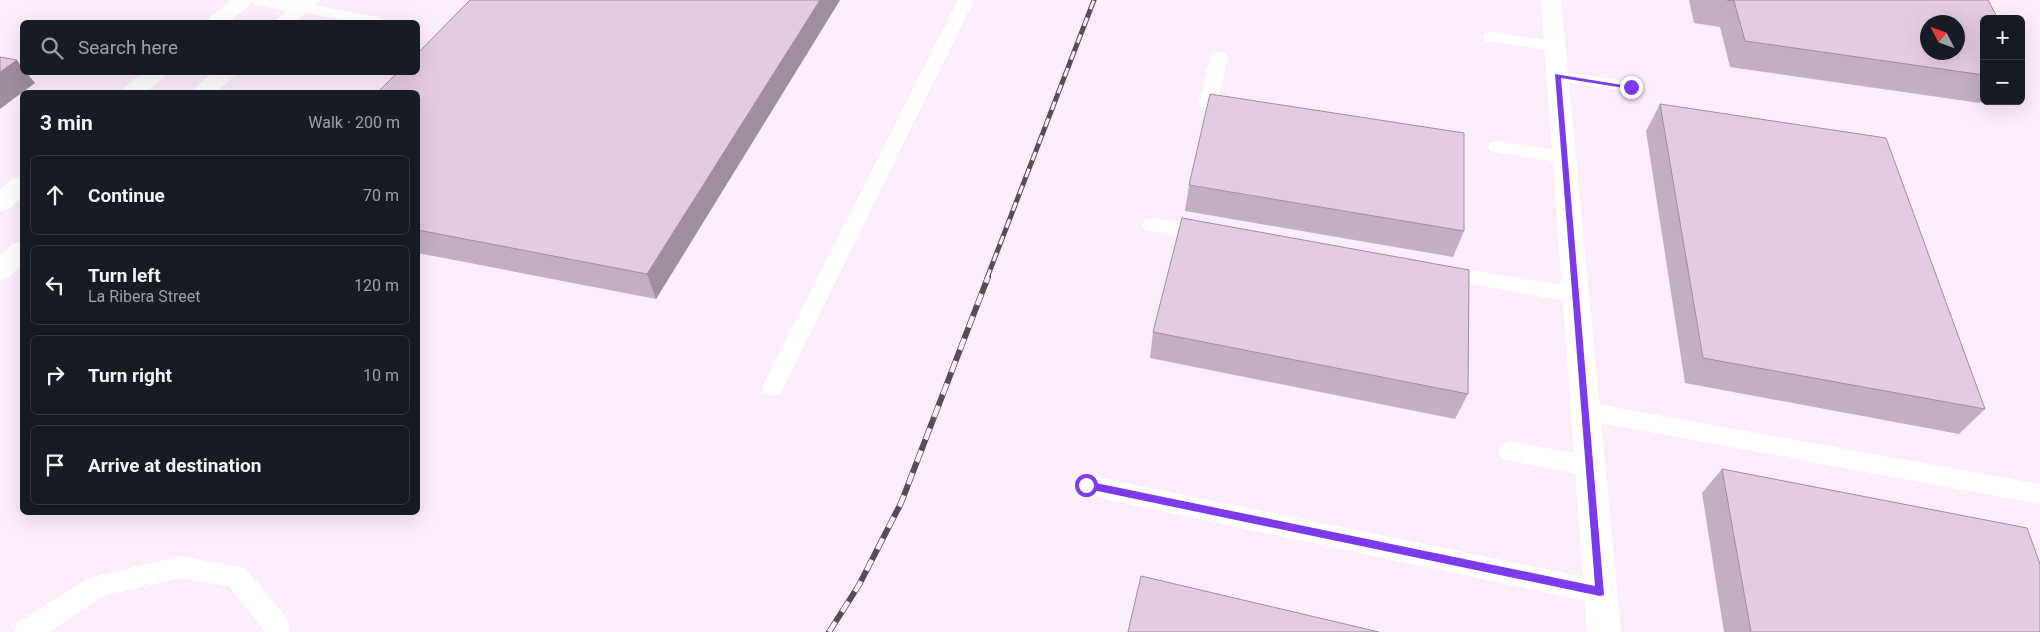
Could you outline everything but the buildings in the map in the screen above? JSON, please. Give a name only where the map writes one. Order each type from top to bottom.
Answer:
[{"type":"street","points":[[220,20],[245,0]]},
{"type":"street","points":[[261,0],[306,4]]},
{"type":"street","points":[[1551,0],[1604,632]]},
{"type":"street","points":[[286,20],[306,4]]},
{"type":"street","points":[[136,90],[154,75]]},
{"type":"street","points":[[206,90],[224,75]]},
{"type":"street","points":[[0,203],[20,186]]},
{"type":"street","points":[[0,270],[20,253]]},
{"type":"lane","points":[[773,387],[966,0]]},
{"type":"lane","points":[[306,4],[370,20]]},
{"type":"lane","points":[[1491,37],[1554,46]]},
{"type":"lane","points":[[1208,103],[1219,57]]},
{"type":"lane","points":[[1557,76],[1631,87]]},
{"type":"lane","points":[[1497,147],[1564,157]]},
{"type":"lane","points":[[1152,224],[1230,238]]},
{"type":"lane","points":[[1418,269],[1576,295]]},
{"type":"lane","points":[[1585,411],[2040,494]]},
{"type":"lane","points":[[1510,451],[1590,466]]},
{"type":"lane","points":[[1086,485],[1600,592]]},
{"type":"lane","points":[[26,632],[98,586],[180,567],[236,576],[276,626],[278,632]]},
{"type":"railway","points":[[987,278],[1094,0]]},
{"type":"railway","points":[[829,632],[859,585],[901,503],[988,277]]},
{"type":"route","points":[[1086,485],[1600,592],[1557,76],[1631,87]]}]
